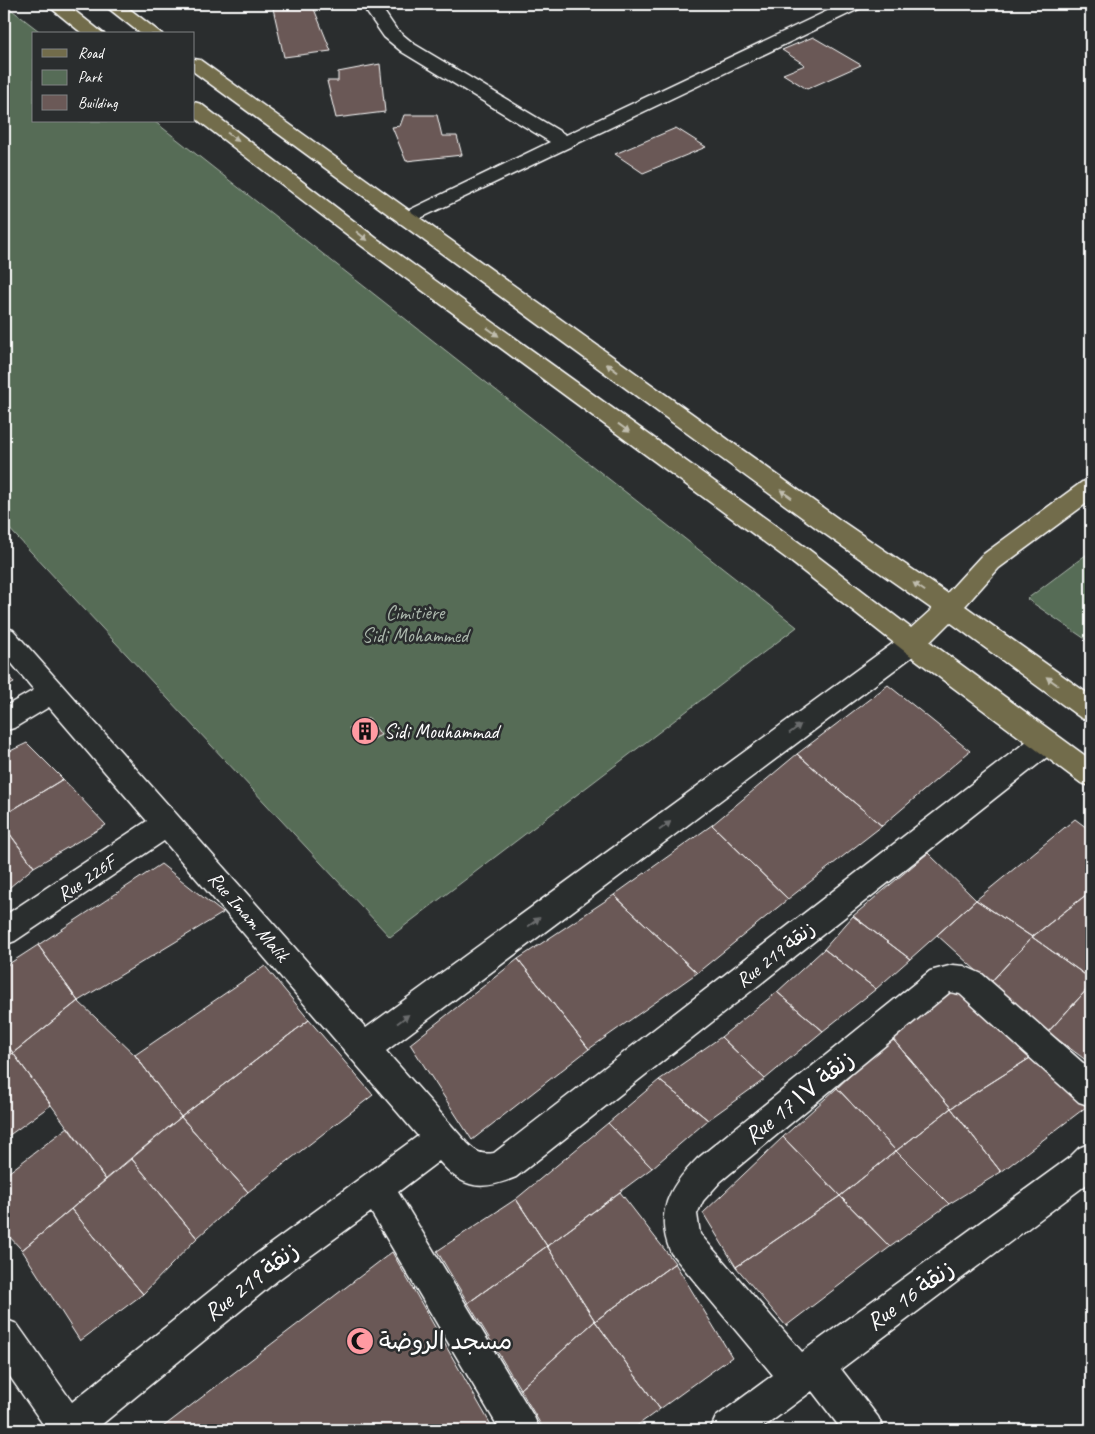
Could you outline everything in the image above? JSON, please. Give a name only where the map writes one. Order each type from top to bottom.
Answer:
[{"type":"main road","points":[[55,4],[92,32]]},
{"type":"main road","points":[[112,4],[149,32]]},
{"type":"main road","points":[[195,65],[831,526],[1091,710]]},
{"type":"main road","points":[[195,109],[369,242],[799,555],[1091,775]]},
{"type":"main road","points":[[912,642],[949,608],[990,562],[1091,488]]},
{"type":"street","points":[[370,4],[390,33],[408,48],[565,144]]},
{"type":"street","points":[[406,219],[855,4]]},
{"type":"street","name":"Rue Imam Malik","points":[[4,637],[469,1168],[479,1171],[492,1171],[504,1166]]},
{"type":"street","points":[[364,1048],[912,642]]},
{"type":"street","points":[[4,720],[52,693]]},
{"type":"street","name":"Rue 219 زنقة","points":[[504,1166],[1046,742]]},
{"type":"street","name":"Rue 226F","points":[[4,932],[168,823]]},
{"type":"street","name":"Rue 17 زنقة ١٧","points":[[865,1430],[807,1372],[683,1241],[680,1213],[691,1190],[709,1170],[941,981],[952,978],[960,978],[971,984],[1091,1091]]},
{"type":"street","name":"Rue 219 زنقة","points":[[68,1430],[267,1267],[442,1139]]},
{"type":"street","name":"Rue 16 زنقة","points":[[729,1430],[1088,1169]]},
{"type":"street","points":[[376,1188],[521,1430]]},
{"type":"street","points":[[4,1337],[68,1430]]},
{"type":"green space","name":"Cimitière Sidi Mohammed","points":[[4,4],[40,32],[32,32],[32,122],[155,122],[797,627],[390,937],[4,523]]},
{"type":"green space","points":[[1091,551],[1091,643],[1027,599]]},
{"type":"building","points":[[272,4],[312,4],[331,51],[284,57]]},
{"type":"building","points":[[813,37],[861,65],[807,89],[783,74],[805,65],[782,50]]},
{"type":"building","points":[[380,64],[385,112],[336,118],[327,81],[338,81],[338,72]]},
{"type":"building","points":[[404,115],[437,115],[442,136],[457,136],[462,155],[406,161],[392,127],[400,126]]},
{"type":"building","points":[[676,128],[706,147],[643,173],[615,154]]},
{"type":"building","points":[[4,670],[14,683],[4,688]]},
{"type":"building","points":[[888,685],[970,751],[882,826],[797,754]]},
{"type":"building","name":"Sidi Mouhammad","points":[[369,718],[381,735],[361,745],[349,728]]},
{"type":"building","points":[[27,743],[63,779],[4,815],[4,754]]},
{"type":"building","points":[[797,754],[882,826],[788,899],[712,825]]},
{"type":"building","points":[[63,779],[106,825],[34,867],[4,826],[4,815]]},
{"type":"building","points":[[1075,819],[1091,831],[1091,891],[1032,937],[976,900]]},
{"type":"building","points":[[712,825],[788,899],[697,973],[614,895]]},
{"type":"building","points":[[4,826],[34,867],[4,892]]},
{"type":"building","points":[[928,853],[976,900],[910,959],[853,916]]},
{"type":"building","points":[[161,864],[223,913],[78,1001],[38,945]]},
{"type":"building","points":[[1091,891],[1091,979],[1032,937]]},
{"type":"building","points":[[614,895],[697,973],[589,1049],[518,959]]},
{"type":"building","points":[[976,900],[1032,937],[990,983],[937,935]]},
{"type":"building","points":[[853,916],[910,959],[876,989],[824,949]]},
{"type":"building","points":[[1032,937],[1091,979],[1091,985],[1048,1032],[1019,1012],[990,983]]},
{"type":"building","points":[[38,945],[78,1001],[13,1053],[4,1040],[4,967]]},
{"type":"building","points":[[824,949],[876,989],[823,1031],[777,992]]},
{"type":"building","points":[[518,959],[589,1049],[472,1140],[410,1044]]},
{"type":"building","points":[[265,966],[309,1020],[181,1117],[135,1055]]},
{"type":"building","points":[[960,984],[1038,1053],[951,1108],[891,1037]]},
{"type":"building","points":[[1091,985],[1091,1064],[1048,1032]]},
{"type":"building","points":[[777,992],[823,1031],[765,1079],[721,1037]]},
{"type":"building","points":[[78,1001],[135,1055],[181,1117],[106,1180],[13,1053]]},
{"type":"building","points":[[309,1020],[373,1095],[248,1192],[181,1117]]},
{"type":"building","points":[[721,1037],[765,1079],[708,1120],[659,1080]]},
{"type":"building","points":[[891,1037],[951,1108],[896,1151],[837,1088]]},
{"type":"building","points":[[4,1040],[13,1053],[4,1058]]},
{"type":"building","points":[[13,1053],[51,1105],[4,1139],[4,1058]]},
{"type":"building","points":[[1038,1053],[1086,1107],[1001,1172],[951,1108]]},
{"type":"building","points":[[659,1080],[708,1120],[652,1168],[608,1123]]},
{"type":"building","points":[[837,1088],[896,1151],[840,1196],[783,1137]]},
{"type":"building","points":[[951,1108],[1001,1172],[949,1204],[896,1151]]},
{"type":"building","points":[[181,1117],[248,1192],[197,1238],[131,1158]]},
{"type":"building","points":[[608,1123],[652,1168],[547,1246],[516,1199]]},
{"type":"building","points":[[68,1127],[106,1180],[22,1250],[4,1231],[4,1176]]},
{"type":"building","points":[[783,1137],[840,1196],[736,1267],[703,1213]]},
{"type":"building","points":[[896,1151],[949,1204],[890,1247],[840,1196]]},
{"type":"building","points":[[131,1158],[197,1238],[143,1294],[71,1209]]},
{"type":"building","points":[[620,1192],[675,1263],[595,1321],[547,1246]]},
{"type":"building","points":[[840,1196],[890,1247],[786,1326],[736,1267]]},
{"type":"building","points":[[516,1199],[547,1246],[468,1303],[437,1251]]},
{"type":"building","points":[[71,1209],[143,1294],[80,1341],[22,1250]]},
{"type":"building","points":[[547,1246],[595,1321],[520,1389],[468,1303]]},
{"type":"building","name":"مسجد الروضة","points":[[392,1252],[494,1430],[159,1430]]},
{"type":"building","points":[[675,1263],[732,1357],[660,1409],[595,1321]]},
{"type":"building","points":[[595,1321],[660,1409],[631,1430],[544,1430],[520,1389]]},
{"type":"place","name":"Sidi Mouhammad","points":[[365,731]]},
{"type":"place","name":"مسجد الروضة","points":[[360,1341]]}]
